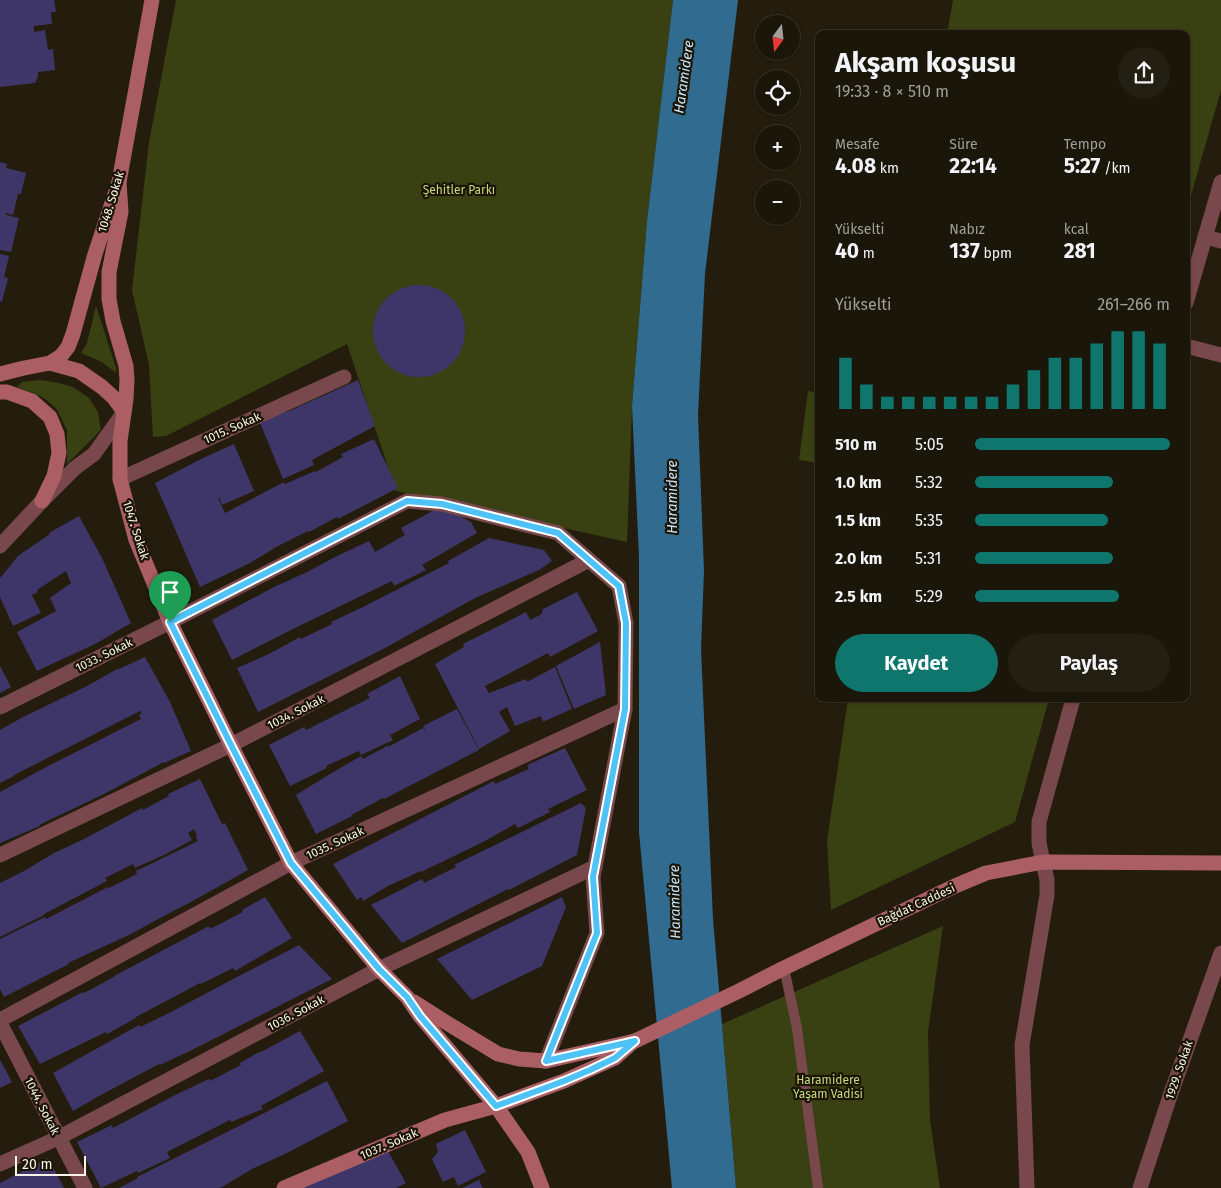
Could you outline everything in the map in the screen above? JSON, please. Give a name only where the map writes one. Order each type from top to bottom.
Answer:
[{"type":"main road","name":"1048. Sokak","points":[[50,363],[61,356],[68,347],[73,334],[95,254],[119,182],[152,0]]},
{"type":"main road","name":"1047. Sokak","points":[[119,182],[121,212],[109,272],[109,299],[113,322],[126,366],[127,380],[120,441],[120,479],[136,540],[170,622],[291,863],[379,969],[407,997],[420,1016],[496,1106],[528,1152],[542,1188]]},
{"type":"main road","points":[[0,374],[50,363],[79,371],[102,387],[114,398],[124,412]]},
{"type":"main road","points":[[0,392],[7,392],[32,401],[50,417],[57,434],[59,453],[54,476],[42,501]]},
{"type":"main road","name":"Bağdat Caddesi","points":[[635,1041],[955,886],[986,873],[1043,862],[1221,864]]},
{"type":"main road","points":[[407,997],[498,1054],[519,1059],[546,1061],[635,1041]]},
{"type":"main road","name":"1037. Sokak","points":[[284,1188],[445,1120],[496,1106],[564,1081],[615,1058],[635,1041]]},
{"type":"street","points":[[1190,289],[1221,182]]},
{"type":"street","points":[[1205,237],[1221,241]]},
{"type":"street","points":[[1190,347],[1221,354]]},
{"type":"street","name":"1015. Sokak","points":[[120,479],[344,377]]},
{"type":"street","points":[[0,546],[75,468],[94,454],[124,412]]},
{"type":"street","name":"1033. Sokak","points":[[0,707],[407,501],[442,504],[558,533],[619,586],[626,623],[625,709],[593,877],[597,933],[546,1061]]},
{"type":"street","name":"1034. Sokak","points":[[0,855],[231,745],[589,560]]},
{"type":"street","points":[[1027,1188],[1022,1045],[1047,895],[1047,880],[1038,843],[1039,822],[1072,702]]},
{"type":"street","name":"1035. Sokak","points":[[0,1022],[291,863],[625,709]]},
{"type":"street","name":"1036. Sokak","points":[[0,1164],[58,1138],[379,969],[595,867]]},
{"type":"street","name":"1929. Sokak","points":[[1140,1188],[1170,1096],[1221,953]]},
{"type":"street","name":"1044. Sokak","points":[[0,1022],[84,1188]]},
{"type":"lane","points":[[784,968],[797,1028],[818,1188]]},
{"type":"green space","name":"Şehitler Parkı","points":[[176,0],[673,0],[647,221],[632,406],[627,542],[396,491],[347,344],[166,436],[153,437],[149,365],[132,290],[149,142]]},
{"type":"green space","points":[[953,0],[1221,0],[1221,90],[1190,199],[1190,30],[948,30]]},
{"type":"green space","points":[[96,306],[116,373],[102,362],[81,353],[87,343]]},
{"type":"green space","points":[[40,380],[73,387],[89,398],[98,412],[101,430],[67,464],[67,430],[56,408],[40,396],[17,387],[22,382]]},
{"type":"green space","points":[[808,391],[815,392],[815,462],[799,460]]},
{"type":"green space","points":[[848,702],[1048,702],[1015,822],[831,910],[827,841]]},
{"type":"green space","name":"Haramidere Yaşam Vadisi","points":[[943,926],[928,1032],[930,1120],[940,1188],[736,1188],[722,1024]]},
{"type":"water","name":"Haramidere","points":[[673,0],[738,0],[705,274],[698,415],[704,571],[701,649],[713,919],[736,1188],[672,1188],[639,832],[639,557],[632,406],[647,221]]},
{"type":"building","points":[[0,0],[54,0],[56,12],[51,12],[52,24],[34,26],[34,32],[45,30],[48,50],[53,49],[55,70],[38,72],[35,83],[0,87]]},
{"type":"building","points":[[0,162],[7,164],[6,168],[26,173],[13,215],[6,213],[6,215],[19,218],[11,252],[0,250]]},
{"type":"building","points":[[0,254],[9,256],[4,277],[8,278],[2,302],[0,301]]},
{"type":"building","points":[[419,285],[436,289],[451,299],[461,314],[465,331],[461,348],[451,363],[436,373],[419,377],[402,373],[387,363],[377,348],[373,331],[377,314],[387,299],[402,289]]},
{"type":"building","points":[[358,380],[375,426],[312,460],[314,465],[283,479],[259,420],[286,409],[287,412]]},
{"type":"building","points":[[374,439],[398,488],[338,519],[337,517],[278,546],[250,563],[200,587],[155,483],[234,444],[254,491],[222,505],[219,497],[218,498],[225,513],[284,482],[285,484],[316,472],[343,457],[341,454]]},
{"type":"building","points":[[442,506],[471,522],[477,533],[422,565],[426,570],[394,586],[392,581],[232,660],[212,620],[274,587],[369,541],[375,552],[405,535],[401,528]]},
{"type":"building","points":[[79,516],[102,558],[131,623],[97,643],[37,671],[17,632],[56,611],[50,598],[71,583],[66,571],[37,590],[38,592],[32,595],[41,613],[13,626],[0,597],[0,578],[18,556],[49,533]]},
{"type":"building","points":[[489,538],[544,550],[552,561],[539,570],[475,598],[385,648],[258,712],[237,668],[269,654],[300,637],[301,639],[332,624],[331,622],[449,563],[448,561]]},
{"type":"building","points":[[577,592],[598,631],[550,657],[548,653],[485,686],[489,693],[526,679],[527,682],[555,667],[572,709],[543,722],[541,716],[515,726],[507,707],[499,712],[510,731],[479,749],[435,664],[464,647],[463,644],[526,612],[530,620],[542,614],[543,609]]},
{"type":"building","points":[[600,642],[606,695],[574,709],[556,666]]},
{"type":"building","points":[[145,657],[170,702],[191,751],[164,762],[40,826],[0,843],[0,792],[141,719],[139,715],[142,713],[140,711],[0,783],[0,730],[117,669]]},
{"type":"building","points":[[0,666],[11,687],[0,693]]},
{"type":"building","points":[[400,676],[420,719],[390,735],[393,740],[361,755],[359,751],[326,766],[327,768],[290,786],[269,745],[304,727],[306,730],[370,698],[367,694]]},
{"type":"building","points":[[457,709],[479,750],[316,834],[296,795],[361,756],[363,759],[423,728],[427,735],[423,726]]},
{"type":"building","points":[[565,748],[587,790],[548,809],[550,812],[518,828],[515,824],[485,841],[388,886],[363,901],[362,897],[357,900],[333,864],[494,781],[495,784],[529,769],[527,765]]},
{"type":"building","points":[[200,779],[222,824],[225,823],[248,870],[131,934],[68,963],[4,997],[0,989],[0,939],[45,917],[46,919],[137,874],[136,871],[198,841],[197,836],[194,829],[188,833],[192,840],[135,868],[133,864],[105,878],[107,881],[0,937],[0,883],[54,853],[142,808],[143,810],[169,796],[168,794]]},
{"type":"building","points":[[581,803],[586,808],[577,855],[402,943],[371,905],[422,879],[424,883],[456,867],[454,865]]},
{"type":"building","points":[[265,897],[292,938],[235,971],[233,968],[200,983],[107,1034],[106,1032],[40,1064],[18,1026],[209,926],[210,929],[243,912],[242,910]]},
{"type":"building","points":[[562,897],[566,907],[542,966],[472,1000],[437,959]]},
{"type":"building","points":[[299,945],[332,979],[194,1049],[159,1064],[73,1111],[53,1073],[139,1025],[140,1027],[173,1011]]},
{"type":"building","points":[[300,1031],[324,1071],[261,1106],[263,1109],[231,1122],[230,1120],[167,1152],[170,1158],[101,1188],[77,1142],[112,1125],[113,1128],[177,1094],[209,1079],[210,1081],[241,1065],[240,1063],[259,1052]]},
{"type":"building","points":[[0,1060],[12,1082],[0,1088]]},
{"type":"building","points":[[327,1081],[348,1121],[252,1169],[222,1187],[119,1188],[137,1177]]},
{"type":"building","points":[[465,1130],[486,1172],[458,1186],[454,1177],[443,1182],[432,1159],[438,1152],[436,1144]]},
{"type":"building","points":[[385,1146],[406,1183],[396,1188],[300,1188]]},
{"type":"building","points":[[48,1158],[64,1188],[0,1188],[0,1183]]},
{"type":"building","points":[[479,1180],[483,1188],[462,1188]]},
{"type":"route","points":[[407,501],[442,504],[558,533],[619,586],[626,623],[625,709],[593,877],[597,933],[546,1061],[635,1041],[615,1058],[590,1070],[496,1106],[420,1016],[407,997],[379,969],[291,863],[170,622],[407,501]]}]
